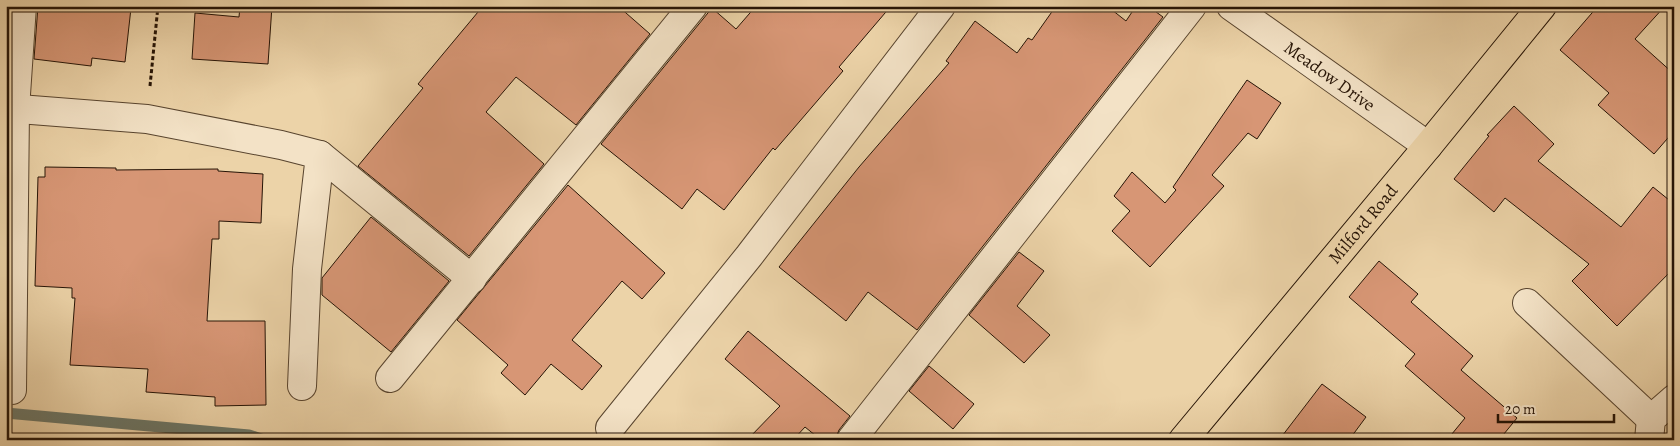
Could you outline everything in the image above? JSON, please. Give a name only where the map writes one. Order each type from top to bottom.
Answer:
[{"type":"main road","name":"Milford Road","points":[[1183,440],[1542,6]]},
{"type":"street","points":[[12,390],[10,108],[22,6]]},
{"type":"street","points":[[390,378],[693,6]]},
{"type":"street","points":[[610,428],[749,256],[941,6]]},
{"type":"street","points":[[851,440],[1192,6]]},
{"type":"street","name":"Meadow Drive","points":[[1231,6],[1428,146]]},
{"type":"street","points":[[10,108],[146,119],[281,144],[320,155],[472,278]]},
{"type":"street","points":[[302,386],[307,269],[320,155]]},
{"type":"street","points":[[1526,303],[1650,429],[1674,399]]},
{"type":"path","points":[[146,119],[158,6]]},
{"type":"building","points":[[38,6],[115,6],[131,8],[125,62],[92,58],[91,66],[34,59]]},
{"type":"building","points":[[240,6],[272,6],[268,64],[192,59],[195,13],[239,17]]},
{"type":"building","points":[[483,6],[618,6],[650,34],[576,125],[516,77],[486,112],[544,164],[469,256],[358,166],[423,88],[418,84]]},
{"type":"building","points":[[756,6],[891,6],[839,67],[843,71],[775,150],[773,148],[724,210],[697,189],[682,209],[601,144],[712,8],[736,29]]},
{"type":"building","points":[[1056,6],[1107,6],[1126,21],[1136,6],[1148,6],[1163,17],[917,330],[868,292],[846,321],[779,267],[859,167],[949,63],[946,61],[975,21],[1017,53],[1028,38],[1032,40]]},
{"type":"building","points":[[1598,6],[1665,6],[1635,39],[1674,74],[1674,131],[1654,154],[1598,105],[1609,93],[1560,50]]},
{"type":"building","points":[[1247,80],[1281,103],[1257,139],[1248,133],[1212,175],[1224,186],[1150,267],[1112,231],[1130,211],[1114,196],[1132,172],[1165,203],[1176,190],[1173,187]]},
{"type":"building","points":[[1514,106],[1554,144],[1538,161],[1621,227],[1653,187],[1674,204],[1674,268],[1617,326],[1572,281],[1589,264],[1505,198],[1494,212],[1454,179],[1489,136],[1487,135]]},
{"type":"building","points":[[45,167],[116,168],[116,170],[218,169],[218,171],[263,174],[261,223],[219,221],[219,239],[212,239],[207,321],[265,321],[266,405],[215,406],[215,397],[146,392],[148,369],[70,365],[75,298],[72,298],[72,288],[35,286],[38,177],[45,177]]},
{"type":"building","points":[[568,185],[665,273],[642,299],[622,281],[572,340],[602,366],[582,390],[551,364],[525,395],[501,373],[508,365],[457,320]]},
{"type":"building","points":[[371,217],[449,281],[391,352],[322,295],[322,278]]},
{"type":"building","points":[[1019,252],[1044,271],[1017,306],[1050,335],[1024,363],[969,315]]},
{"type":"building","points":[[1379,261],[1418,294],[1411,302],[1473,356],[1461,370],[1517,418],[1499,440],[1447,440],[1465,418],[1405,366],[1415,354],[1349,297]]},
{"type":"building","points":[[748,331],[850,416],[839,430],[835,440],[821,440],[805,427],[793,440],[747,440],[780,406],[725,359]]},
{"type":"building","points":[[929,366],[974,404],[953,429],[909,391]]},
{"type":"building","points":[[1322,384],[1366,417],[1349,440],[1279,440]]},
{"type":"waterway","points":[[6,413],[249,435],[264,440]]}]
